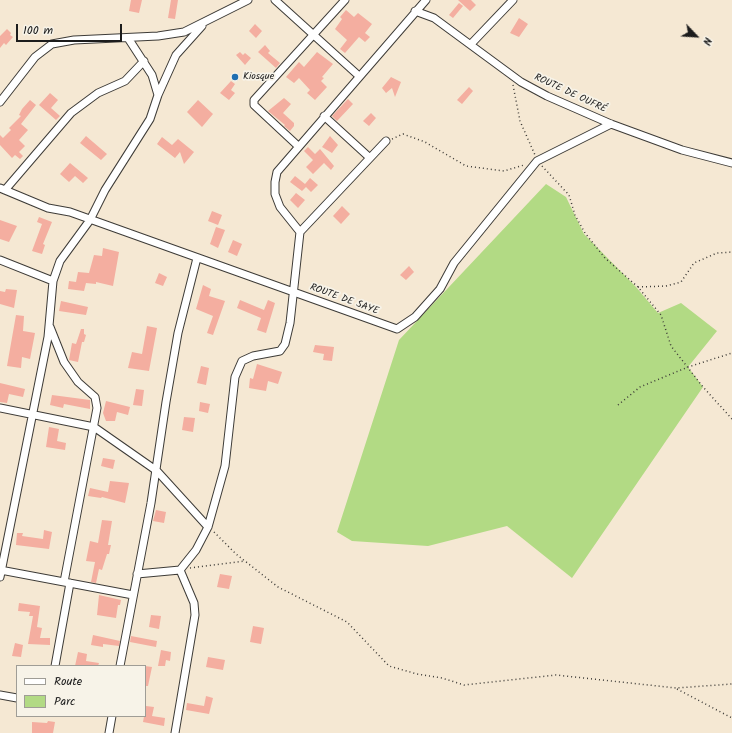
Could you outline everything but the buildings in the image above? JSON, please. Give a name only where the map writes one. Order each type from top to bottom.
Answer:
[{"type":"street","points":[[0,102],[35,58],[52,44],[74,40],[158,36],[184,32],[248,0]]},
{"type":"street","points":[[275,0],[359,76]]},
{"type":"street","points":[[298,146],[254,105],[254,102],[256,97],[345,0]]},
{"type":"street","points":[[300,232],[280,207],[276,194],[275,182],[277,172],[426,0]]},
{"type":"street","points":[[471,44],[513,0]]},
{"type":"street","name":"ROUTE DE OUFRÉ","points":[[415,11],[434,18],[509,73],[547,96],[611,124],[682,150],[732,163]]},
{"type":"street","points":[[133,595],[67,582],[0,572],[33,415],[49,324],[53,281],[60,261],[90,220],[104,190],[150,119],[158,95],[176,55],[206,21]]},
{"type":"street","points":[[128,38],[152,75],[158,95]]},
{"type":"street","points":[[3,189],[71,113],[98,93],[125,81],[144,62]]},
{"type":"street","points":[[324,116],[370,158]]},
{"type":"street","name":"ROUTE DE SAYE","points":[[3,189],[48,208],[70,212],[397,329],[415,317],[440,288],[454,263],[538,161],[611,124]]},
{"type":"street","points":[[138,574],[180,570],[196,550],[208,527],[225,466],[235,377],[242,361],[253,356],[280,351],[285,344],[300,232],[386,141]]},
{"type":"street","points":[[120,665],[157,471],[166,402],[178,333],[197,258]]},
{"type":"street","points":[[0,260],[53,281]]},
{"type":"street","points":[[49,324],[64,362],[78,382],[95,397],[97,408],[67,582],[55,665]]},
{"type":"street","points":[[0,408],[94,427],[157,471],[208,527]]},
{"type":"street","points":[[175,733],[195,615],[194,603],[180,570]]},
{"type":"street","points":[[0,695],[16,698]]},
{"type":"street","points":[[109,733],[112,717]]},
{"type":"path","points":[[509,73],[520,121],[538,161],[569,195],[575,215],[595,246],[605,258],[638,287],[661,315],[671,346],[732,418]]},
{"type":"path","points":[[386,141],[403,134],[424,142],[466,166],[504,171],[538,161]]},
{"type":"path","points":[[638,287],[666,286],[681,282],[694,263],[717,253],[732,252]]},
{"type":"path","points":[[618,405],[640,387],[688,367],[732,353]]},
{"type":"path","points":[[208,527],[245,561],[278,587],[347,622],[389,666],[417,674],[442,678],[464,685],[556,675],[676,688],[732,684]]},
{"type":"path","points":[[180,570],[245,561]]},
{"type":"path","points":[[676,688],[732,718]]},
{"type":"green space","points":[[546,184],[566,197],[584,234],[636,287],[658,313],[681,303],[717,331],[688,367],[703,387],[572,578],[507,526],[428,546],[352,541],[337,532],[399,340]]},
{"type":"place","name":"Kiosque","points":[[235,77]]}]
